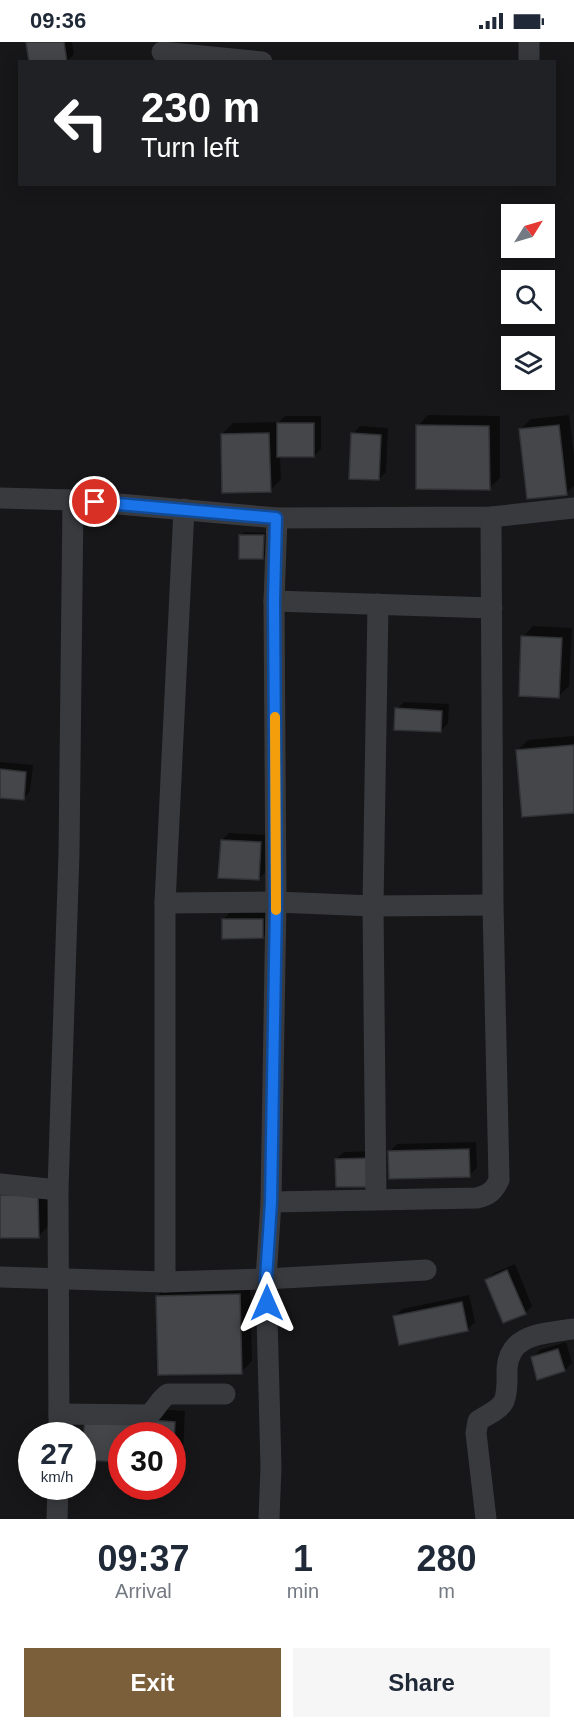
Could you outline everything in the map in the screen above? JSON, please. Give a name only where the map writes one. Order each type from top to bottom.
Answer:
[{"type":"street","points":[[529,42],[529,60]]},
{"type":"street","points":[[162,52],[242,60]]},
{"type":"street","points":[[0,498],[73,500],[276,518],[491,517],[574,508]]},
{"type":"street","points":[[59,1422],[58,1190],[69,853],[73,500]]},
{"type":"street","points":[[165,1282],[165,903],[184,509]]},
{"type":"street","points":[[271,1202],[477,1198],[487,1196],[495,1189],[499,1180],[493,905],[491,517]]},
{"type":"street","points":[[269,1519],[271,1467],[266,1279],[271,1202],[276,902],[274,601],[276,518]]},
{"type":"street","points":[[274,601],[492,608]]},
{"type":"street","points":[[375,1199],[373,906],[378,604]]},
{"type":"street","points":[[165,903],[493,905]]},
{"type":"street","points":[[0,1184],[58,1190]]},
{"type":"street","points":[[0,1277],[165,1282],[426,1270]]},
{"type":"street","points":[[486,1519],[476,1433],[478,1421],[503,1402],[506,1394],[509,1354],[514,1346],[532,1336],[572,1329]]},
{"type":"street","points":[[59,1414],[149,1415],[155,1410],[161,1398],[168,1395],[225,1394]]},
{"type":"street","points":[[57,1519],[58,1500]]},
{"type":"building","points":[[26,42],[64,42],[67,60],[29,60]]},
{"type":"building","points":[[277,423],[314,423],[314,457],[277,457]]},
{"type":"building","points":[[416,425],[489,426],[490,490],[416,489]]},
{"type":"building","points":[[559,425],[567,495],[527,499],[519,429]]},
{"type":"building","points":[[269,433],[271,492],[222,493],[221,434]]},
{"type":"building","points":[[351,433],[381,435],[379,480],[349,479]]},
{"type":"building","points":[[239,535],[264,535],[263,559],[239,559]]},
{"type":"building","points":[[521,636],[562,638],[559,698],[519,696]]},
{"type":"building","points":[[395,708],[442,711],[441,732],[394,730]]},
{"type":"building","points":[[574,745],[574,813],[522,817],[516,750]]},
{"type":"building","points":[[0,769],[26,772],[24,800],[0,798]]},
{"type":"building","points":[[221,840],[261,842],[259,880],[218,878]]},
{"type":"building","points":[[222,919],[263,919],[263,938],[222,939]]},
{"type":"building","points":[[469,1149],[470,1177],[389,1179],[388,1151]]},
{"type":"building","points":[[373,1158],[374,1187],[336,1187],[335,1159]]},
{"type":"building","points":[[0,1195],[38,1195],[39,1238],[0,1238]]},
{"type":"building","points":[[507,1270],[526,1314],[503,1323],[485,1280]]},
{"type":"building","points":[[240,1294],[242,1374],[158,1375],[156,1296]]},
{"type":"building","points":[[462,1302],[468,1331],[399,1345],[393,1316]]},
{"type":"building","points":[[558,1349],[565,1371],[537,1380],[531,1357]]},
{"type":"building","points":[[85,1415],[175,1422],[108,1422],[108,1461],[96,1461],[96,1422],[85,1422]]},
{"type":"slow traffic","points":[[275,717],[276,910]]},
{"type":"route","points":[[95,502],[276,518],[274,601],[276,902],[267,1303]]}]
